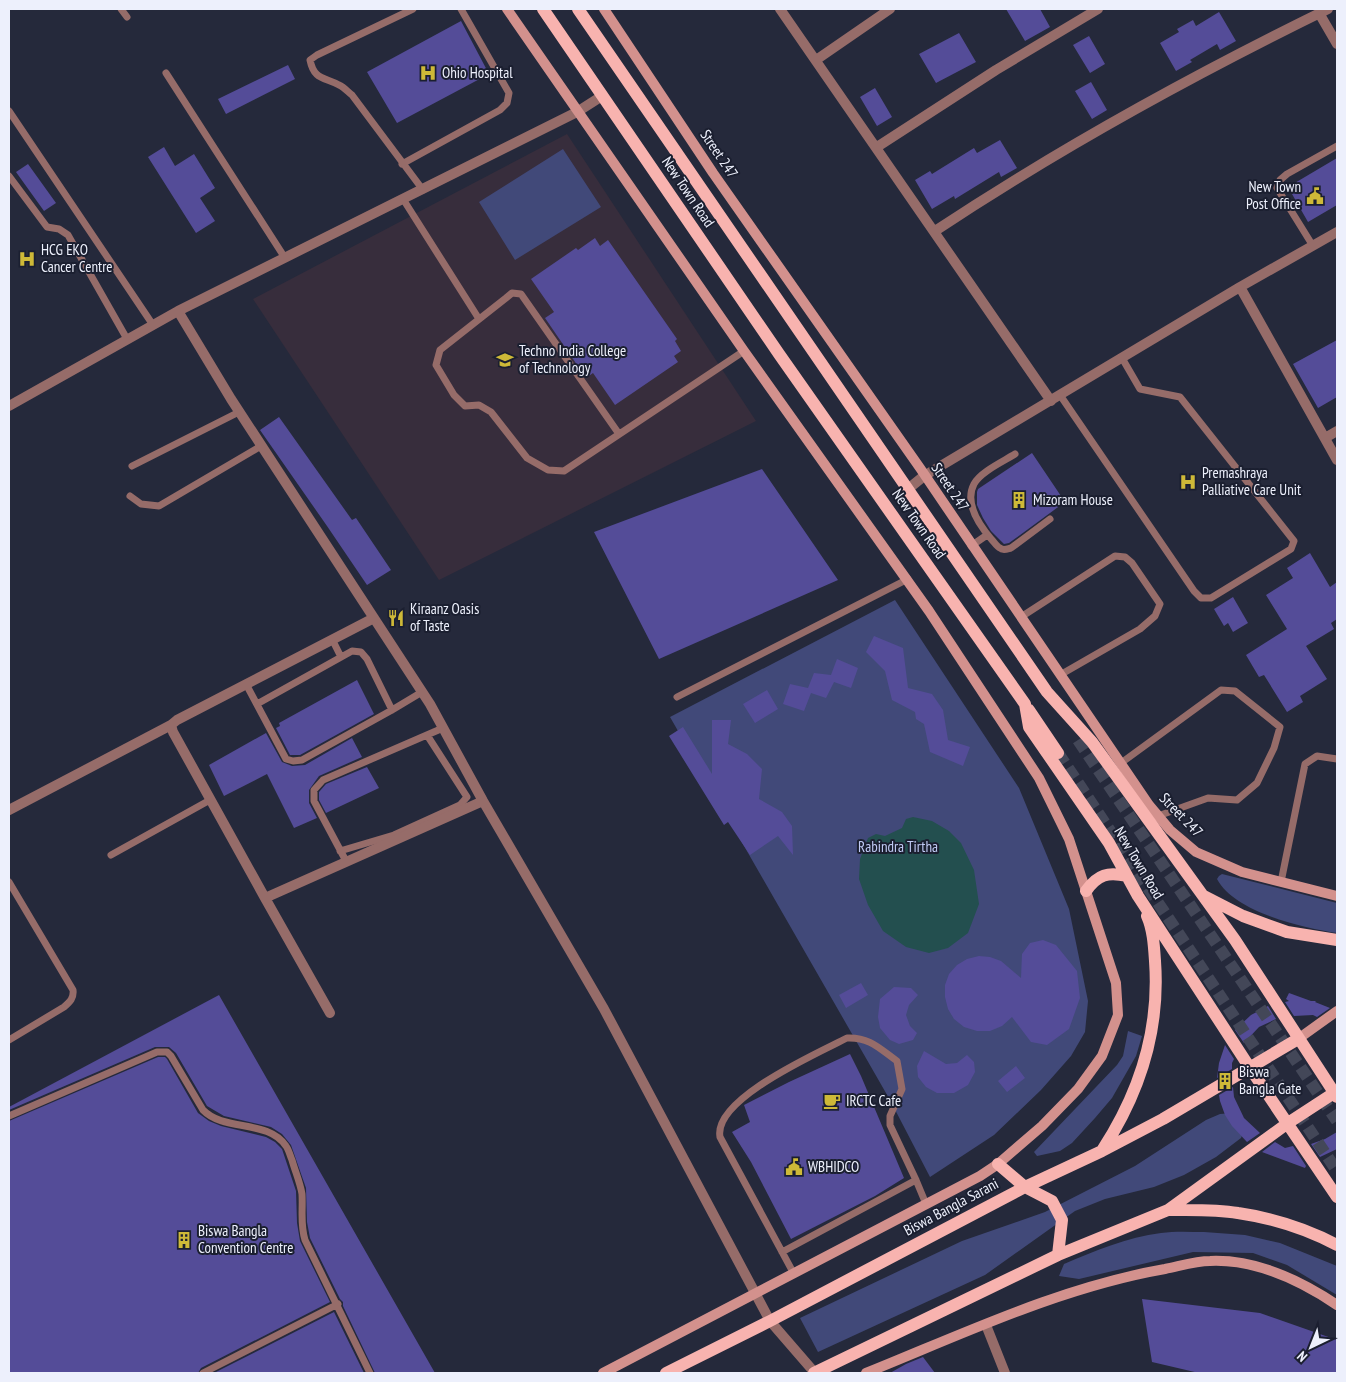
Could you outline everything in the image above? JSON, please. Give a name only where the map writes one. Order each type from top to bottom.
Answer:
[{"type":"main road","name":"New Town Road","points":[[543,9],[785,362],[1025,704],[1029,726],[1109,843],[1138,896],[1288,1123]]},
{"type":"main road","points":[[578,9],[801,336],[908,488],[1078,740]]},
{"type":"main road","points":[[815,1373],[1058,1256],[1168,1210],[1288,1123],[1336,1094],[1298,1039],[1235,940],[1202,894],[1092,742],[1047,692]]},
{"type":"main road","points":[[1025,704],[1058,753]]},
{"type":"main road","points":[[1086,891],[1091,883],[1101,876],[1113,874],[1127,876]]},
{"type":"main road","points":[[1202,894],[1243,916],[1287,932],[1337,940]]},
{"type":"main road","points":[[1102,1151],[1120,1120],[1139,1080],[1152,1028],[1156,974],[1154,947],[1150,921],[1138,896]]},
{"type":"main road","name":"Biswa Bangla Sarani","points":[[666,1373],[770,1322],[1025,1187],[1102,1151],[1163,1119],[1298,1039]]},
{"type":"main road","points":[[1288,1123],[1337,1197]]},
{"type":"main road","points":[[998,1164],[1025,1187],[1052,1201],[1062,1220],[1058,1256]]},
{"type":"main road","points":[[1168,1210],[1237,1212],[1297,1228],[1337,1245]]},
{"type":"street","points":[[506,9],[744,351],[908,579],[1039,778],[1069,839],[1116,983],[1118,1015],[1102,1056],[1078,1089],[1042,1126],[998,1164],[794,1274],[603,1373]]},
{"type":"street","name":"Street 247","points":[[604,9],[713,173],[1158,816],[1170,830],[1196,852],[1242,872],[1337,896]]},
{"type":"street","points":[[780,9],[1051,401]]},
{"type":"street","points":[[816,60],[890,9]]},
{"type":"street","points":[[877,147],[996,70],[1098,9]]},
{"type":"street","points":[[935,231],[975,204],[1064,150],[1202,72],[1324,11],[1337,44]]},
{"type":"street","points":[[9,406],[153,325],[577,112],[602,96]]},
{"type":"street","points":[[908,488],[924,476],[1240,287],[1337,232]]},
{"type":"street","points":[[1240,287],[1337,460]]},
{"type":"street","points":[[178,312],[239,412],[422,692],[483,801],[604,1008],[770,1322],[815,1373]]},
{"type":"street","points":[[1325,438],[1337,431]]},
{"type":"street","points":[[9,810],[374,618]]},
{"type":"street","points":[[172,725],[173,732],[210,800],[330,1013]]},
{"type":"street","points":[[265,898],[483,801]]},
{"type":"street","points":[[1298,1039],[1337,1011]]},
{"type":"street","points":[[866,1373],[1058,1296],[1139,1273],[1210,1261],[1245,1264],[1281,1274],[1324,1296],[1337,1305]]},
{"type":"street","points":[[986,1325],[1005,1373]]},
{"type":"lane","points":[[121,9],[127,17]]},
{"type":"lane","points":[[413,9],[310,60],[312,69],[319,77],[341,86],[352,95],[423,190]]},
{"type":"lane","points":[[402,164],[500,110],[507,103],[509,93],[461,9]]},
{"type":"lane","points":[[166,73],[285,258]]},
{"type":"lane","points":[[9,111],[153,325]]},
{"type":"lane","points":[[1313,246],[1277,188],[1280,180],[1288,174],[1337,146]]},
{"type":"lane","points":[[9,176],[47,227],[59,229],[68,236],[127,339]]},
{"type":"lane","points":[[403,199],[479,318]]},
{"type":"lane","points":[[619,434],[521,294],[512,293],[440,350],[436,365],[454,395],[465,406],[479,405],[491,412],[527,458],[548,470],[564,471],[744,351]]},
{"type":"lane","points":[[1060,395],[1194,591],[1201,598],[1210,598],[1291,549],[1294,541],[1180,397],[1140,389],[1122,358]]},
{"type":"lane","points":[[132,466],[239,412]]},
{"type":"lane","points":[[130,496],[141,504],[159,506],[261,446]]},
{"type":"lane","points":[[1015,454],[988,471],[975,483],[970,497],[974,515],[987,535],[1000,549],[1005,550],[1011,548],[1050,519]]},
{"type":"lane","points":[[971,546],[987,535]]},
{"type":"lane","points":[[1021,617],[1114,556],[1125,557],[1132,563],[1160,604],[1155,616],[1140,629],[1060,674]]},
{"type":"lane","points":[[677,697],[908,579]]},
{"type":"lane","points":[[332,640],[342,657]]},
{"type":"lane","points":[[256,704],[352,651],[361,652],[366,659],[392,710]]},
{"type":"lane","points":[[246,684],[286,759],[294,762],[302,760],[422,692]]},
{"type":"lane","points":[[1121,763],[1221,690],[1235,691],[1280,727],[1274,748],[1257,783],[1237,800],[1208,798],[1158,816]]},
{"type":"lane","points":[[346,862],[314,801],[314,790],[323,780],[443,728]]},
{"type":"lane","points":[[340,851],[394,835],[460,805],[466,800],[467,797],[427,734]]},
{"type":"lane","points":[[1281,882],[1305,764],[1317,756],[1337,759]]},
{"type":"lane","points":[[111,855],[210,800]]},
{"type":"lane","points":[[9,882],[73,990],[74,995],[64,1007],[9,1040]]},
{"type":"lane","points":[[794,1274],[720,1138],[719,1130],[725,1118],[747,1094],[776,1074],[847,1038],[859,1037],[868,1041],[897,1061],[902,1089],[890,1116],[890,1125],[926,1204]]},
{"type":"lane","points":[[9,1116],[157,1052],[167,1052],[209,1117],[264,1130],[286,1146],[300,1182],[302,1194],[301,1228],[305,1240],[338,1304],[370,1373]]},
{"type":"lane","points":[[782,1252],[916,1180]]},
{"type":"lane","points":[[203,1373],[338,1304]]},
{"type":"shaded area","name":"Techno India College of Technology","points":[[567,134],[756,421],[439,580],[253,299]]},
{"type":"shaded area","points":[[913,817],[932,821],[949,831],[961,843],[974,870],[979,904],[968,933],[948,948],[929,953],[906,947],[883,931],[868,905],[859,879],[860,859],[868,838],[876,834],[885,836],[902,828],[906,819]]},
{"type":"green space","points":[[563,149],[601,207],[515,260],[479,202]]},
{"type":"green space","name":"Rabindra Tirtha","points":[[895,600],[1019,788],[1069,909],[1088,1001],[1085,1032],[1071,1056],[1041,1090],[994,1135],[930,1177],[890,1100],[670,717]]},
{"type":"green space","points":[[1222,874],[1337,903],[1337,933],[1306,927],[1253,909],[1238,901],[1226,891],[1217,879]]},
{"type":"green space","points":[[1128,1031],[1142,1036],[1136,1056],[1112,1098],[1072,1143],[1060,1151],[1037,1156],[1034,1152],[1117,1065],[1123,1056]]},
{"type":"green space","points":[[1233,1113],[1243,1133],[1241,1138],[1216,1157],[1184,1175],[1154,1187],[1105,1199],[1075,1211],[985,1275],[818,1352],[800,1318],[962,1241],[1045,1212],[1135,1166],[1206,1120],[1220,1114]]},
{"type":"green space","points":[[1166,1232],[1245,1235],[1280,1243],[1337,1266],[1337,1295],[1287,1265],[1253,1253],[1193,1252],[1079,1279],[1059,1276],[1064,1264],[1124,1241]]},
{"type":"building","points":[[1006,9],[1040,9],[1050,27],[1025,41]]},
{"type":"building","points":[[1219,12],[1236,41],[1220,50],[1217,44],[1176,71],[1160,43],[1179,32],[1177,29],[1193,20],[1196,26]]},
{"type":"building","name":"Ohio Hospital","points":[[461,21],[489,74],[397,123],[367,72]]},
{"type":"building","points":[[959,33],[976,62],[936,83],[919,54]]},
{"type":"building","points":[[1089,36],[1105,64],[1090,73],[1073,45]]},
{"type":"building","points":[[288,65],[295,79],[226,114],[218,99]]},
{"type":"building","points":[[1091,82],[1107,110],[1092,119],[1075,91]]},
{"type":"building","points":[[875,88],[892,117],[877,126],[860,97]]},
{"type":"building","points":[[1000,140],[1017,168],[1001,177],[999,172],[955,199],[954,196],[932,209],[915,180],[930,171],[932,174],[974,148],[977,153]]},
{"type":"building","points":[[164,147],[175,166],[194,154],[215,188],[200,198],[215,221],[196,233],[148,157]]},
{"type":"building","name":"New Town Post Office","points":[[1337,158],[1337,205],[1308,222],[1288,187]]},
{"type":"building","points":[[28,164],[56,203],[44,211],[16,172]]},
{"type":"building","name":"Techno India College of Technology","points":[[595,238],[600,246],[608,240],[677,339],[675,341],[681,351],[674,356],[678,362],[615,405],[593,373],[586,378],[545,318],[554,312],[531,279],[576,248],[578,250]]},
{"type":"building","points":[[1337,340],[1337,397],[1318,408],[1293,364]]},
{"type":"building","points":[[279,417],[352,520],[356,518],[391,570],[367,585],[260,430]]},
{"type":"building","name":"Mizoram House","points":[[1032,453],[1065,502],[1009,543],[1004,544],[991,531],[983,518],[977,505],[977,492],[978,489]]},
{"type":"building","points":[[762,469],[838,580],[659,659],[594,532]]},
{"type":"building","points":[[1310,553],[1330,587],[1337,582],[1337,619],[1331,623],[1334,629],[1306,646],[1327,679],[1300,696],[1303,702],[1287,712],[1264,675],[1259,677],[1246,655],[1287,629],[1266,595],[1293,578],[1287,568]]},
{"type":"building","points":[[1233,597],[1248,623],[1233,632],[1228,623],[1224,626],[1214,609]]},
{"type":"building","points":[[874,636],[903,648],[908,688],[932,694],[943,710],[948,740],[970,747],[963,766],[930,752],[924,724],[916,719],[915,712],[892,700],[885,671],[866,652]]},
{"type":"building","points":[[837,659],[858,668],[851,688],[834,682],[826,698],[811,693],[804,711],[783,704],[790,684],[808,688],[814,673],[831,675]]},
{"type":"building","points":[[357,680],[374,714],[300,755],[290,755],[276,728],[280,726],[279,723]]},
{"type":"building","points":[[767,690],[778,709],[755,723],[743,704]]},
{"type":"building","points":[[712,720],[731,720],[728,744],[747,754],[762,769],[759,799],[782,812],[792,826],[793,855],[778,836],[750,855],[728,822],[724,825],[669,736],[683,727],[712,774]]},
{"type":"building","points":[[266,733],[282,762],[292,766],[305,765],[352,738],[362,757],[319,776],[309,790],[309,803],[317,818],[294,828],[267,774],[224,796],[209,765]]},
{"type":"building","points":[[367,767],[379,788],[326,813],[319,800],[319,792],[326,784]]},
{"type":"building","points":[[1043,940],[1056,945],[1077,971],[1080,998],[1069,1029],[1047,1045],[1031,1042],[1012,1017],[1002,1026],[990,1031],[977,1031],[964,1027],[954,1019],[948,1009],[945,985],[949,974],[957,965],[967,959],[979,956],[990,957],[1001,961],[1021,978],[1022,954],[1030,943]]},
{"type":"building","points":[[861,983],[868,995],[846,1008],[839,995]]},
{"type":"building","points":[[894,987],[911,988],[918,995],[909,1005],[906,1015],[910,1026],[917,1033],[913,1040],[899,1044],[890,1040],[880,1028],[878,1017],[880,999]]},
{"type":"building","points":[[1289,993],[1316,1001],[1330,1008],[1317,1017],[1313,1015],[1294,1016],[1285,1002],[1289,1001],[1286,999]]},
{"type":"building","points":[[219,995],[435,1373],[375,1373],[343,1306],[343,1302],[310,1238],[307,1222],[306,1188],[291,1145],[282,1134],[271,1127],[224,1116],[207,1106],[176,1053],[169,1047],[155,1047],[9,1110],[9,1107]]},
{"type":"building","points":[[1268,1006],[1276,1019],[1259,1027],[1244,1043],[1235,1030],[1251,1015]]},
{"type":"building","points":[[1225,1045],[1234,1059],[1232,1069],[1217,1078],[1219,1063]]},
{"type":"building","points":[[924,1051],[946,1064],[957,1063],[967,1055],[974,1062],[975,1072],[968,1085],[954,1093],[937,1093],[926,1087],[918,1077],[917,1066]]},
{"type":"building","points":[[850,1054],[904,1178],[875,1196],[791,1239],[751,1162],[732,1132],[750,1122],[744,1105]]},
{"type":"building","name":"Biswa Bangla Convention Centre","points":[[158,1057],[165,1057],[167,1059],[198,1113],[209,1121],[221,1126],[266,1137],[282,1149],[296,1191],[297,1223],[300,1241],[330,1302],[201,1368],[198,1373],[9,1373],[9,1121]]},
{"type":"building","points":[[1016,1066],[1025,1078],[1007,1092],[998,1081]]},
{"type":"building","points":[[1233,1087],[1234,1097],[1244,1118],[1260,1133],[1247,1142],[1232,1126],[1225,1115],[1220,1101],[1219,1095]]},
{"type":"building","points":[[1337,1132],[1337,1149],[1320,1157],[1311,1144]]},
{"type":"building","points":[[1275,1142],[1285,1148],[1293,1146],[1306,1166],[1305,1168],[1262,1152]]},
{"type":"building","points":[[1142,1299],[1260,1313],[1337,1340],[1337,1373],[1199,1373],[1152,1362]]},
{"type":"building","points":[[334,1312],[364,1373],[214,1373]]},
{"type":"building","points":[[923,1357],[935,1373],[890,1373],[906,1364]]},
{"type":"tunnel","points":[[1078,740],[1337,1121]]},
{"type":"tunnel","points":[[1058,753],[1337,1171]]},
{"type":"place","name":"Ohio Hospital","points":[[428,73]]},
{"type":"place","name":"New Town Post Office","points":[[1315,196]]},
{"type":"place","name":"HCG EKO Cancer Centre","points":[[27,259]]},
{"type":"place","name":"Techno India College of Technology","points":[[505,360]]},
{"type":"place","name":"Premashraya Palliative Care Unit","points":[[1188,482]]},
{"type":"place","name":"Mizoram House","points":[[1019,500]]},
{"type":"place","name":"Kiraanz Oasis of Taste","points":[[396,618]]},
{"type":"place","name":"Biswa Bangla Gate","points":[[1225,1081]]},
{"type":"place","name":"IRCTC Cafe","points":[[832,1101]]},
{"type":"place","name":"WBHIDCO","points":[[794,1167]]},
{"type":"place","name":"Biswa Bangla Convention Centre","points":[[184,1240]]}]
